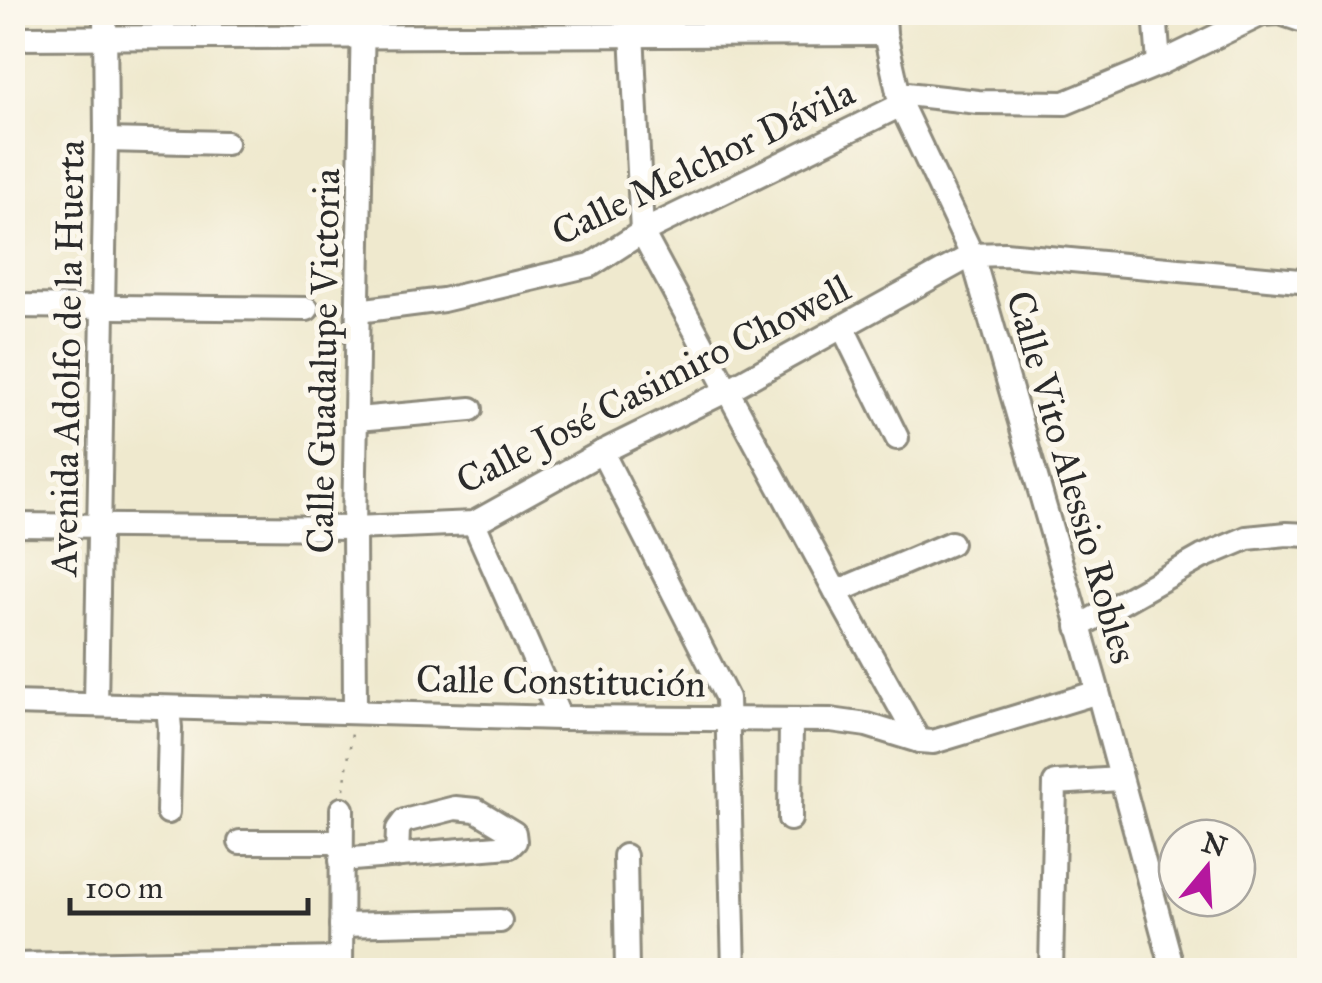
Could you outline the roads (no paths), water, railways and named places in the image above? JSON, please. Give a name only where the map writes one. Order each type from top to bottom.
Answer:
[{"type":"street","name":"Avenida Adolfo de la Huerta","points":[[96,704],[105,12]]},
{"type":"street","points":[[1155,12],[1159,64]]},
{"type":"street","points":[[899,99],[1065,103],[1159,64],[1262,14],[1280,13],[1310,23]]},
{"type":"street","points":[[12,38],[106,38],[363,24],[885,23]]},
{"type":"street","name":"Calle Vito Alessio Robles","points":[[885,23],[899,99],[972,255],[1098,692],[1173,970]]},
{"type":"street","name":"Calle Guadalupe Victoria","points":[[355,711],[354,528],[363,24]]},
{"type":"street","points":[[632,24],[642,232],[919,741]]},
{"type":"street","name":"Calle Melchor Dávila","points":[[358,311],[442,300],[590,265],[642,232],[899,99]]},
{"type":"street","points":[[106,140],[226,143]]},
{"type":"street","name":"Calle José Casimiro Chowell","points":[[12,525],[354,528],[474,522],[602,452],[728,390],[972,255],[1006,254],[1310,282]]},
{"type":"street","points":[[12,306],[306,309]]},
{"type":"street","points":[[842,328],[898,438]]},
{"type":"street","points":[[357,420],[470,409]]},
{"type":"street","points":[[602,452],[725,692],[734,970]]},
{"type":"street","points":[[474,522],[560,718]]},
{"type":"street","points":[[1078,627],[1202,557],[1247,538],[1310,535]]},
{"type":"street","points":[[836,592],[951,543]]},
{"type":"street","name":"Calle Constitución","points":[[12,702],[560,718],[832,720],[933,742],[1098,692]]},
{"type":"street","points":[[168,708],[168,812]]},
{"type":"street","points":[[790,819],[791,720]]},
{"type":"street","points":[[1051,970],[1055,783],[1120,779]]},
{"type":"street","points":[[240,842],[397,856],[510,846],[515,840],[514,833],[476,810],[455,808],[404,822],[398,828],[397,856]]},
{"type":"street","points":[[12,966],[341,965],[342,809]]},
{"type":"street","points":[[625,856],[627,970]]},
{"type":"street","points":[[341,925],[500,921]]}]
